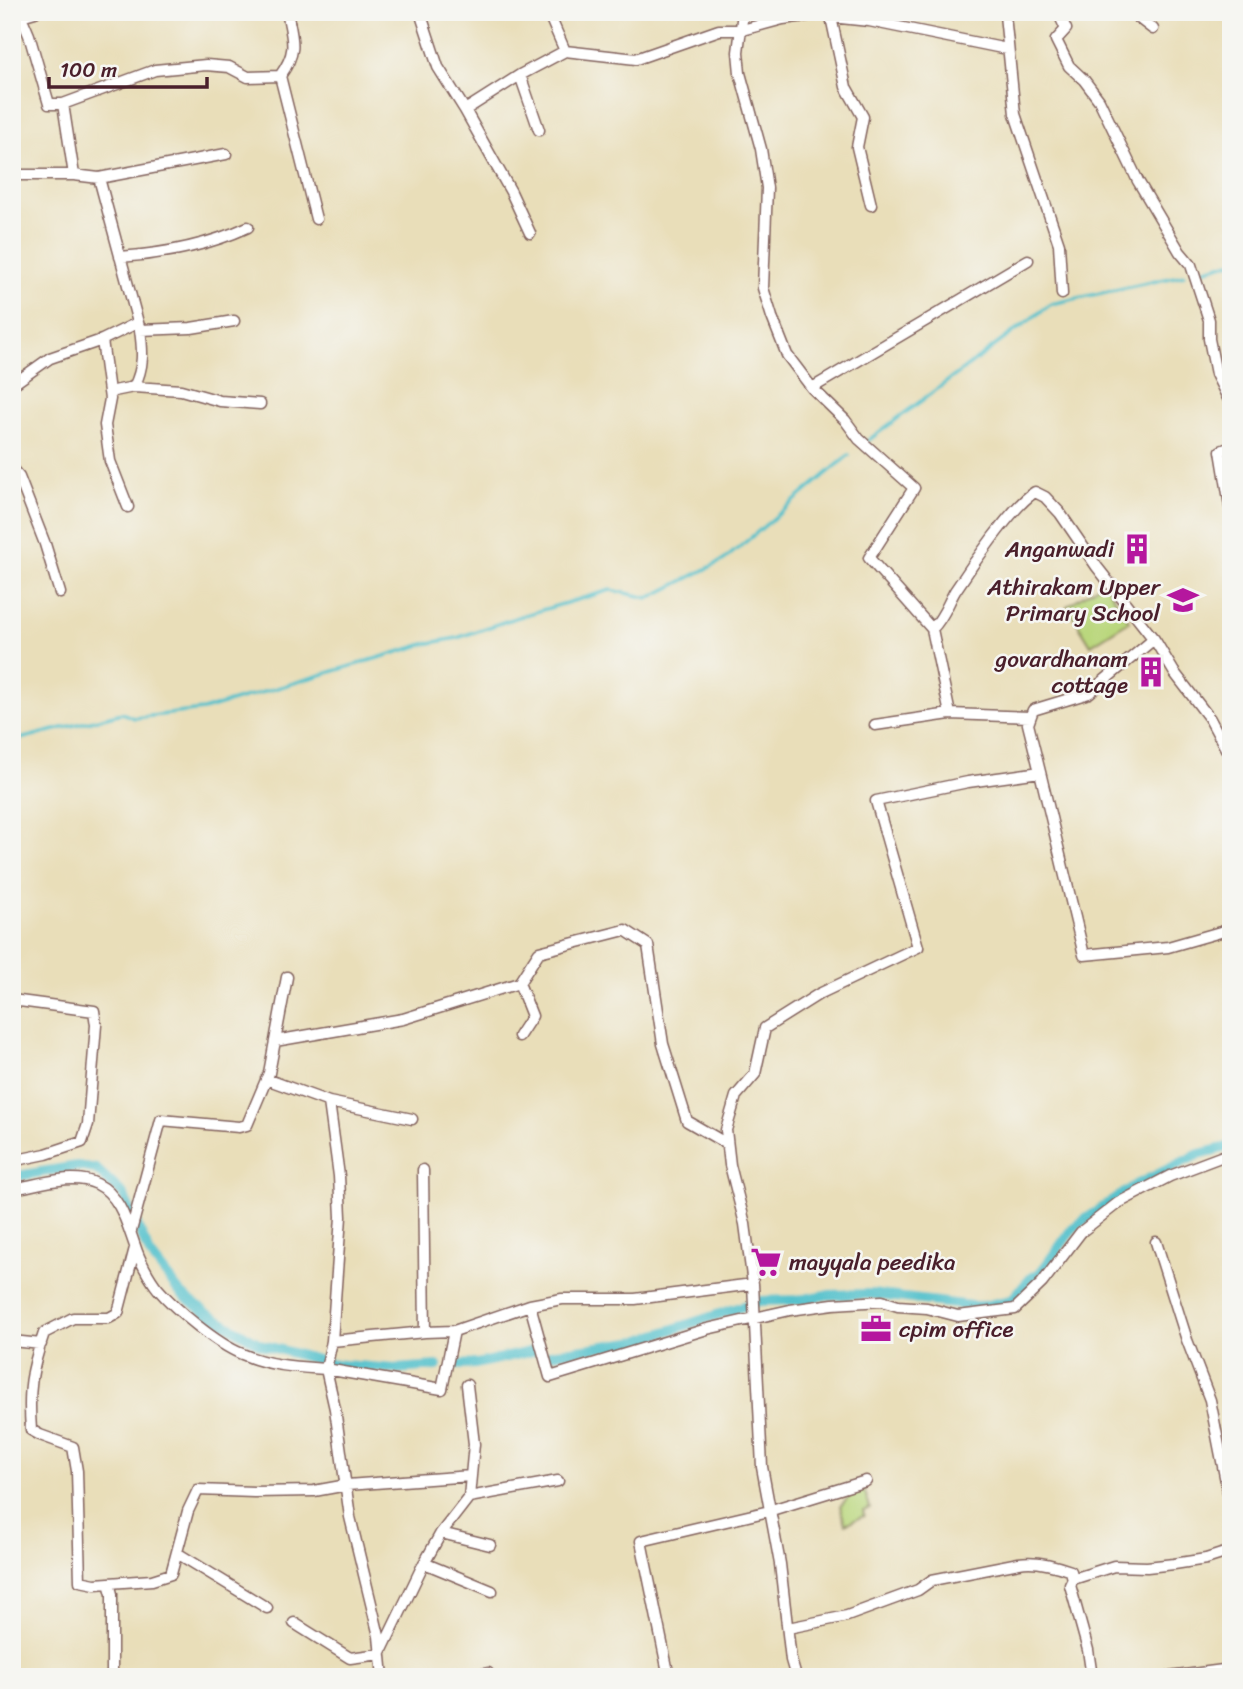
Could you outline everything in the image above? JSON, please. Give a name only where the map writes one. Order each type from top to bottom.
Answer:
[{"type":"street","points":[[35,12],[16,16],[29,35],[49,104],[63,104],[155,70],[206,65],[229,67],[248,77],[280,76]]},
{"type":"street","points":[[287,12],[292,37],[292,59],[280,76],[316,219]]},
{"type":"street","points":[[420,12],[438,67],[511,192],[530,233]]},
{"type":"street","points":[[548,12],[565,51]]},
{"type":"street","points":[[743,12],[738,52],[740,73],[761,149],[767,188],[763,288],[787,355],[812,388],[845,420],[859,439],[914,488],[869,558],[932,629],[950,714]]},
{"type":"street","points":[[1017,12],[1004,14],[1015,114],[1059,244],[1062,295]]},
{"type":"street","points":[[1058,12],[1066,29],[1056,40],[1069,66],[1099,100],[1138,181],[1180,252],[1191,265],[1209,320],[1209,339],[1216,374],[1231,404]]},
{"type":"street","points":[[1131,12],[1153,29]]},
{"type":"street","points":[[465,110],[520,75],[565,51],[636,59],[719,30],[742,30],[783,19],[828,13],[846,87],[863,117],[857,147],[871,205]]},
{"type":"street","points":[[831,17],[869,21],[1007,49]]},
{"type":"street","points":[[520,75],[538,130]]},
{"type":"street","points":[[63,104],[74,175]]},
{"type":"street","points":[[12,175],[74,175],[99,178],[226,154]]},
{"type":"street","points":[[99,178],[143,349],[142,370],[134,387]]},
{"type":"street","points":[[120,257],[167,253],[230,235],[248,226]]},
{"type":"street","points":[[812,388],[1028,260]]},
{"type":"street","points":[[12,385],[50,358],[138,327],[191,328],[234,321]]},
{"type":"street","points":[[102,340],[109,391],[105,425],[110,461],[128,507]]},
{"type":"street","points":[[109,391],[134,387],[180,390],[233,404],[260,404]]},
{"type":"street","points":[[1231,447],[1221,451],[1231,512]]},
{"type":"street","points":[[12,469],[19,477],[45,544],[60,593]]},
{"type":"street","points":[[932,629],[943,618],[954,593],[1024,498],[1035,492],[1045,497],[1060,513],[1097,567],[1154,639],[1174,672],[1210,719],[1231,758]]},
{"type":"street","points":[[1154,639],[1089,693],[1033,710],[1028,724],[1084,955],[1168,947],[1231,929]]},
{"type":"street","points":[[875,725],[950,714],[1030,717]]},
{"type":"street","points":[[796,1677],[772,1510],[762,1467],[753,1289],[745,1224],[730,1165],[726,1130],[736,1096],[755,1074],[765,1028],[819,994],[918,947],[876,801],[968,782],[1040,772]]},
{"type":"street","points":[[275,1041],[403,1019],[519,983],[539,952],[625,930],[648,945],[663,1044],[687,1121],[727,1144]]},
{"type":"street","points":[[131,1230],[161,1121],[239,1127],[247,1125],[266,1079],[287,977]]},
{"type":"street","points":[[519,983],[532,1016],[519,1036]]},
{"type":"street","points":[[12,1000],[94,1011],[96,1024],[88,1125],[82,1142],[46,1154],[12,1161]]},
{"type":"street","points":[[266,1079],[329,1102],[412,1119]]},
{"type":"street","points":[[329,1102],[339,1176],[341,1217],[332,1341],[326,1368],[350,1517],[379,1636],[383,1677]]},
{"type":"street","points":[[530,1304],[550,1377],[707,1329],[754,1317],[833,1304],[882,1301],[958,1315],[1015,1309],[1042,1283],[1081,1232],[1118,1203],[1170,1176],[1231,1153]]},
{"type":"street","points":[[423,1170],[425,1332]]},
{"type":"street","points":[[12,1189],[82,1179],[99,1185],[115,1198],[131,1230],[135,1248],[157,1288],[218,1342],[244,1355],[281,1366],[326,1368],[442,1389],[454,1331]]},
{"type":"street","points":[[1156,1242],[1187,1340],[1210,1400],[1231,1507]]},
{"type":"street","points":[[135,1248],[118,1313],[109,1318],[74,1318],[44,1333],[32,1368],[29,1396],[31,1430],[73,1447],[77,1471],[80,1581],[95,1584],[152,1580],[171,1574],[188,1511],[198,1490],[314,1491],[346,1485],[471,1476]]},
{"type":"street","points":[[332,1341],[454,1331],[530,1304],[562,1299],[635,1299],[753,1289]]},
{"type":"street","points":[[12,1341],[41,1344]]},
{"type":"street","points":[[380,1654],[441,1534],[469,1497],[474,1444],[467,1385]]},
{"type":"street","points":[[469,1497],[558,1481]]},
{"type":"street","points":[[668,1677],[641,1541],[772,1510],[866,1481]]},
{"type":"street","points":[[441,1534],[490,1545]]},
{"type":"street","points":[[1073,1579],[1114,1566],[1174,1564],[1206,1559],[1231,1551]]},
{"type":"street","points":[[177,1553],[267,1608]]},
{"type":"street","points":[[788,1628],[847,1616],[918,1590],[932,1580],[1027,1562],[1071,1572],[1073,1579],[1070,1585],[1088,1650],[1092,1677]]},
{"type":"street","points":[[425,1563],[492,1591]]},
{"type":"street","points":[[109,1583],[112,1594],[112,1677]]},
{"type":"street","points":[[294,1623],[350,1658],[380,1654]]},
{"type":"street","points":[[1169,1677],[1231,1669]]},
{"type":"street","points":[[468,1677],[488,1673]]},
{"type":"green space","points":[[1104,582],[1129,621],[1091,645],[1067,606]]},
{"type":"green space","points":[[854,1486],[863,1486],[870,1508],[863,1511],[864,1516],[845,1524],[840,1506]]},
{"type":"waterway","points":[[1203,270],[1231,262]]},
{"type":"waterway","points":[[866,442],[1051,304],[1184,275]]},
{"type":"waterway","points":[[12,741],[122,713],[134,718],[203,710],[425,644],[457,638],[611,590],[649,598],[724,560],[849,455]]},
{"type":"waterway","points":[[551,1354],[638,1341],[759,1301],[871,1294],[971,1306],[1011,1300],[1030,1279],[1041,1272],[1073,1228],[1136,1185],[1199,1154],[1231,1146]]},
{"type":"waterway","points":[[12,1177],[77,1166],[96,1169],[123,1194],[150,1254],[181,1294],[207,1313],[260,1344],[332,1364],[396,1369],[437,1366]]},
{"type":"waterway","points":[[457,1365],[476,1364],[533,1351]]},
{"type":"place","name":"Anganwadi","points":[[1137,549]]},
{"type":"place","name":"Athirakam Upper Primary School","points":[[1183,600]]},
{"type":"place","name":"govardhanam cottage","points":[[1151,672]]},
{"type":"place","name":"mayyala peedika","points":[[766,1262]]},
{"type":"place","name":"cpim office","points":[[876,1329]]}]
